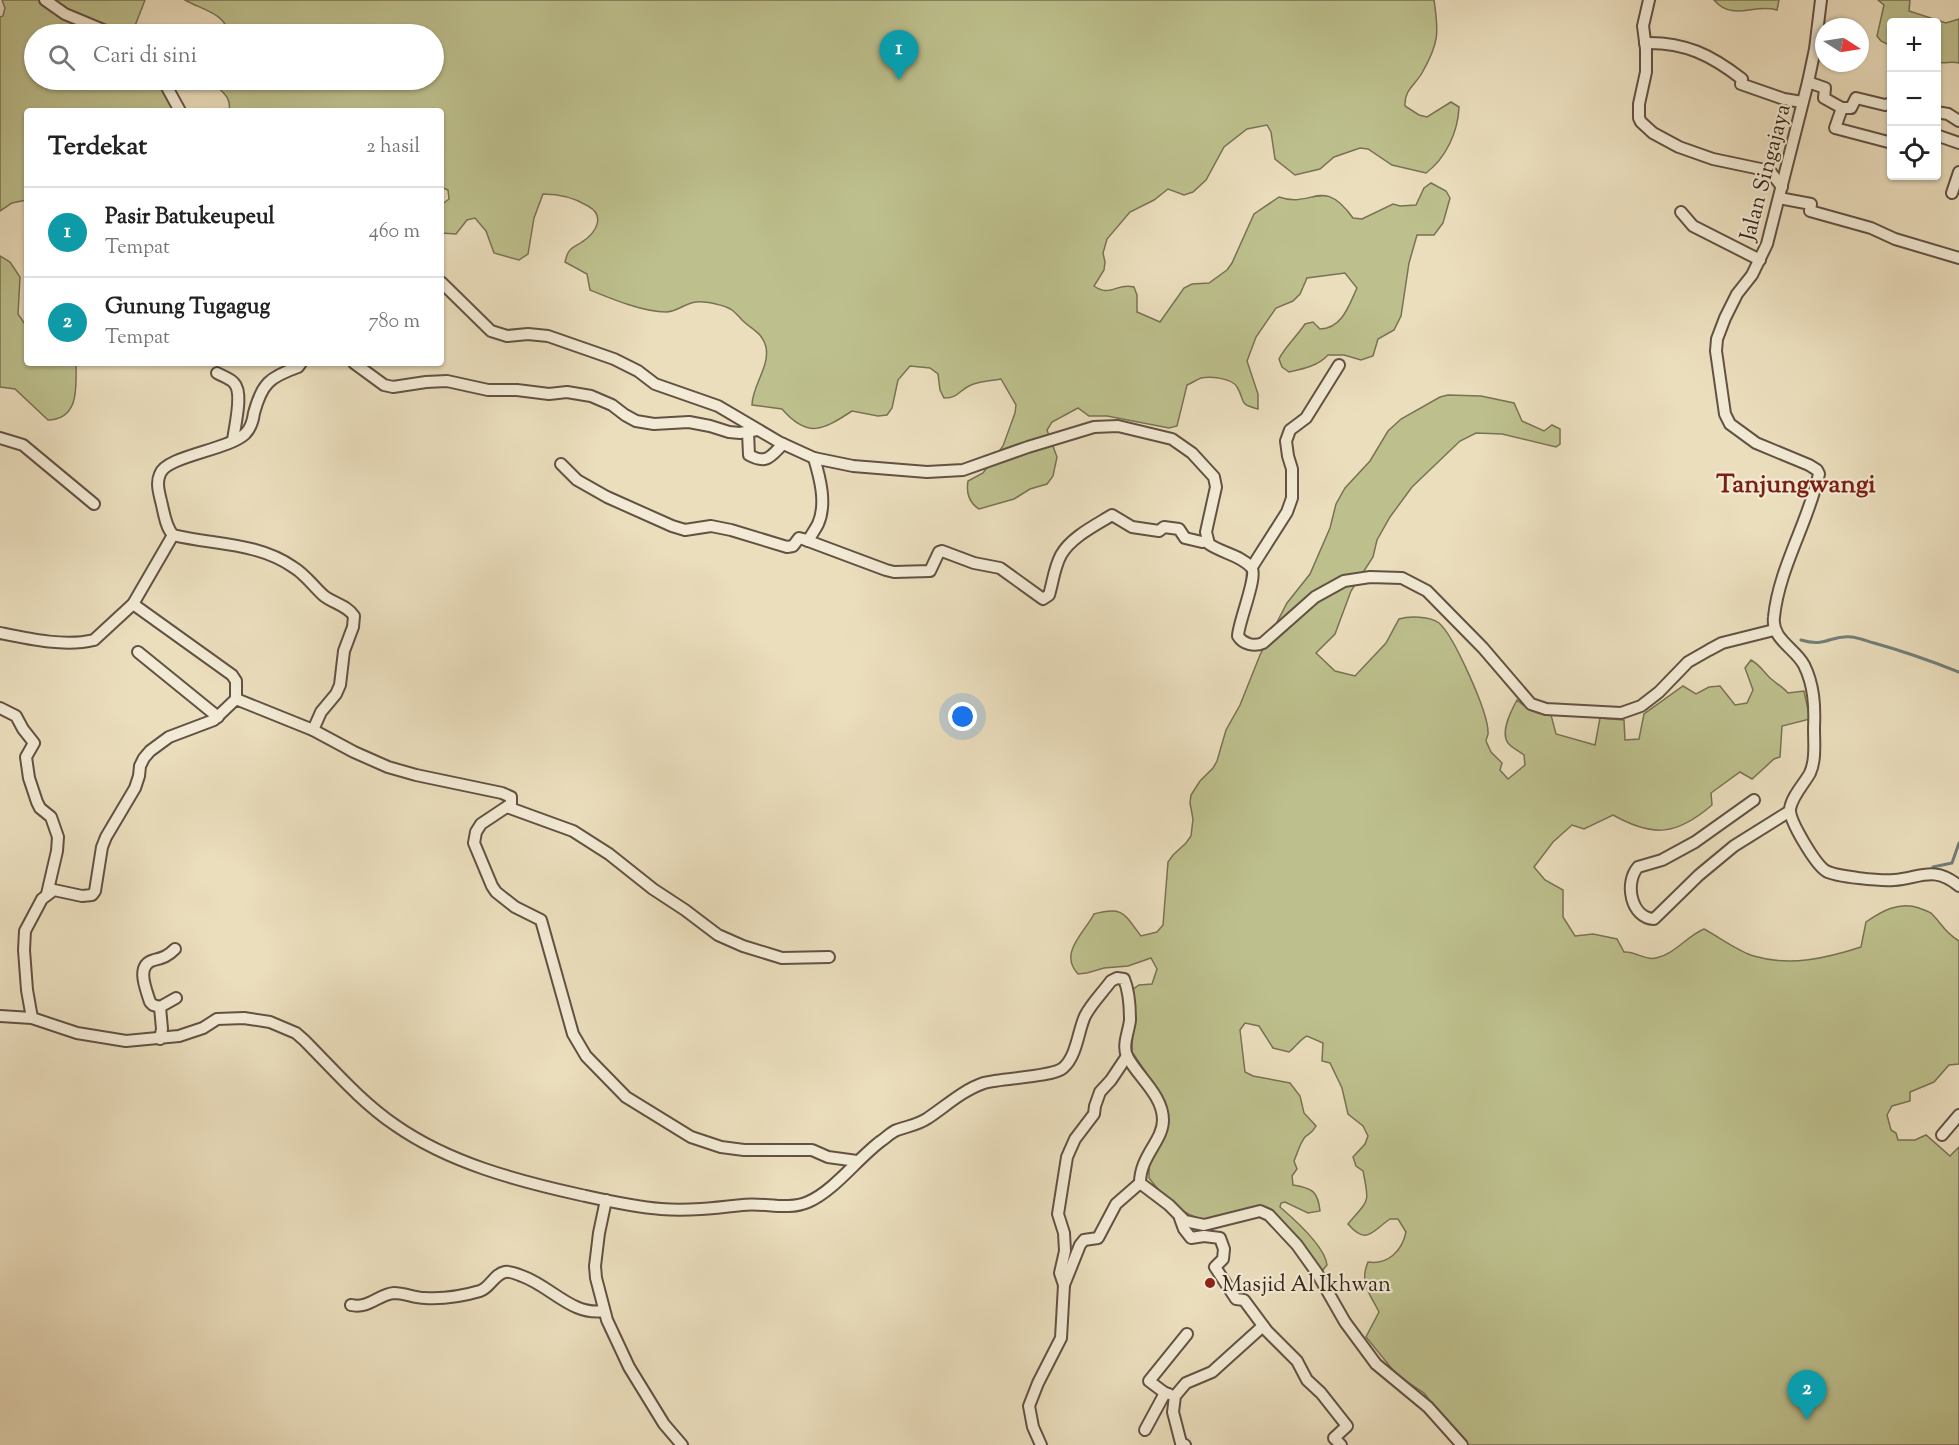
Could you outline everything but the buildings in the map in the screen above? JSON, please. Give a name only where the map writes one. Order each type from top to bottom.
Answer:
[{"type":"street","points":[[45,0],[65,14],[89,24]]},
{"type":"street","points":[[1649,0],[1643,26],[1646,72],[1639,112],[1641,122],[1653,134],[1679,147],[1713,159],[1770,171],[1782,187]]},
{"type":"street","name":"Jalan Singajaya","points":[[1774,630],[1773,620],[1780,587],[1819,474],[1809,465],[1756,443],[1731,424],[1725,414],[1716,351],[1717,339],[1725,318],[1737,294],[1760,260],[1767,244],[1808,82],[1821,0]]},
{"type":"street","points":[[1645,43],[1677,45],[1706,54],[1742,79],[1741,84],[1784,99],[1802,102]]},
{"type":"street","points":[[1808,82],[1825,88],[1824,98],[1842,108],[1851,108],[1856,98],[1887,105]]},
{"type":"street","points":[[168,90],[178,108]]},
{"type":"street","points":[[1842,108],[1835,128],[1887,142]]},
{"type":"street","points":[[1941,113],[1948,114],[1959,121]]},
{"type":"street","points":[[1941,137],[1959,143]]},
{"type":"street","points":[[1952,193],[1959,172]]},
{"type":"street","points":[[1779,198],[1811,204],[1810,211],[1871,228],[1895,239],[1959,258]]},
{"type":"street","points":[[1681,212],[1693,226],[1760,260]]},
{"type":"street","points":[[444,285],[491,331],[507,336],[528,334],[548,336],[614,359],[638,371],[655,384],[718,406],[753,431],[814,458],[854,466],[927,472],[963,470],[1094,427],[1118,426],[1172,439],[1192,453],[1214,477],[1215,487],[1206,532],[1208,541],[1215,548],[1239,558],[1252,567]]},
{"type":"street","points":[[1339,365],[1306,418],[1290,430],[1286,441],[1292,469],[1292,498],[1287,512],[1252,567],[1251,587],[1238,628],[1238,636],[1245,643],[1257,645],[1263,643],[1315,597],[1344,581],[1370,577],[1402,578],[1427,591],[1484,648],[1531,704],[1546,709],[1621,713],[1641,706],[1659,692],[1688,662],[1715,646],[1737,638],[1774,630],[1803,663],[1811,683],[1814,704],[1812,766],[1790,811],[1799,834],[1814,858],[1827,871],[1891,880],[1930,873],[1948,879],[1959,886]]},
{"type":"street","points":[[298,366],[270,379],[263,388],[251,426],[242,436],[176,461],[160,471],[158,487],[167,526],[173,535],[246,547],[281,560],[300,572],[327,599],[351,612],[354,621],[344,651],[340,685],[336,694],[321,712],[313,730]]},
{"type":"street","points":[[358,366],[384,385],[393,387],[426,381],[447,381],[488,390],[517,390],[549,394],[567,392],[591,396],[612,405],[636,421],[654,424],[689,422],[729,432],[753,431]]},
{"type":"street","points":[[217,373],[234,382],[237,388],[233,441]]},
{"type":"street","points":[[753,431],[748,450],[753,457],[767,459],[783,444]]},
{"type":"street","points":[[0,438],[23,446],[94,504]]},
{"type":"street","points":[[808,541],[818,524],[822,504],[821,486],[814,458]]},
{"type":"street","points":[[561,464],[577,480],[607,497],[685,530],[711,526],[787,547],[793,546],[799,538],[866,564],[894,572],[930,571],[939,552],[942,551],[974,563],[1000,568],[1043,598],[1049,596],[1054,571],[1063,552],[1101,520],[1113,515],[1132,527],[1159,531],[1164,527],[1179,529],[1185,538],[1208,541]]},
{"type":"street","points":[[0,633],[57,641],[94,640],[133,604],[173,535]]},
{"type":"street","points":[[32,1018],[27,990],[24,939],[28,923],[42,899],[54,890],[82,896],[92,895],[95,891],[102,847],[135,788],[140,765],[144,758],[169,737],[218,717],[236,699],[236,681],[232,675],[133,604]]},
{"type":"street","points":[[138,652],[218,717]]},
{"type":"street","points":[[236,699],[313,730],[372,761],[405,773],[508,795],[512,801],[507,807],[481,824],[474,839],[476,849],[496,892],[515,907],[541,920],[573,1034],[586,1056],[634,1102],[701,1141],[731,1149],[812,1150],[828,1157],[857,1161]]},
{"type":"street","points":[[0,708],[16,716],[34,743],[26,757],[29,778],[37,802],[40,808],[51,817],[58,837],[47,894]]},
{"type":"street","points":[[1754,800],[1695,842],[1662,860],[1638,867],[1631,880],[1632,901],[1638,909],[1649,918],[1654,919],[1699,875],[1734,846],[1790,811]]},
{"type":"street","points":[[507,807],[573,831],[609,854],[653,889],[718,935],[759,952],[782,958],[829,957]]},
{"type":"street","points":[[175,949],[165,957],[150,961],[142,974],[150,1002],[153,1005],[160,1007],[176,998]]},
{"type":"street","points":[[0,1016],[32,1018],[77,1033],[126,1041],[160,1039],[193,1032],[223,1018],[244,1018],[274,1024],[296,1033],[356,1094],[412,1136],[461,1159],[501,1174],[606,1200],[639,1207],[687,1210],[747,1204],[796,1206],[809,1202],[828,1189],[857,1161],[896,1131],[912,1127],[928,1118],[944,1104],[983,1084],[1020,1076],[1055,1073],[1065,1067],[1072,1056],[1086,1014],[1111,981],[1117,978],[1124,979],[1127,987],[1130,1020],[1127,1056],[1150,1087],[1160,1107],[1163,1120],[1156,1141],[1142,1166],[1140,1183],[1116,1204],[1098,1238],[1084,1240],[1080,1245],[1064,1285],[1061,1338],[1029,1406],[1033,1427],[1041,1445]]},
{"type":"street","points":[[160,1007],[162,1029],[160,1039]]},
{"type":"street","points":[[1064,1285],[1060,1273],[1065,1242],[1058,1214],[1067,1157],[1075,1138],[1094,1114],[1100,1092],[1127,1056]]},
{"type":"street","points":[[1942,1135],[1959,1115]]},
{"type":"street","points":[[1140,1183],[1169,1204],[1191,1238],[1204,1236],[1220,1238],[1224,1249],[1223,1259],[1215,1266],[1236,1299],[1244,1300],[1263,1326],[1297,1361],[1307,1380],[1322,1393],[1347,1426],[1334,1438],[1341,1445]]},
{"type":"street","points":[[606,1200],[595,1266],[604,1311],[629,1367],[664,1424],[682,1445]]},
{"type":"street","points":[[1180,1218],[1188,1223],[1204,1226],[1260,1211],[1269,1215],[1298,1245],[1345,1322],[1376,1364],[1428,1407],[1462,1445]]},
{"type":"street","points":[[351,1305],[373,1303],[392,1293],[424,1298],[471,1293],[483,1290],[497,1276],[508,1272],[535,1281],[584,1311],[593,1313],[604,1311]]},
{"type":"street","points":[[1145,1430],[1170,1394],[1186,1383],[1212,1372],[1263,1326]]},
{"type":"street","points":[[1185,1445],[1181,1443],[1170,1394],[1149,1381],[1187,1334]]},
{"type":"green space","points":[[2,0],[145,0],[136,24],[24,24],[24,90],[164,90],[174,108],[24,108],[24,201],[12,203],[0,211],[0,17],[3,16],[5,8]]},
{"type":"green space","points":[[185,0],[1434,0],[1437,21],[1435,45],[1422,73],[1406,96],[1405,106],[1427,117],[1451,102],[1459,107],[1450,144],[1426,173],[1392,165],[1368,149],[1360,148],[1334,157],[1320,169],[1295,175],[1275,159],[1271,132],[1267,125],[1247,129],[1224,147],[1206,180],[1193,192],[1184,195],[1168,189],[1154,200],[1130,212],[1107,239],[1103,253],[1104,270],[1094,286],[1105,291],[1123,286],[1134,287],[1137,295],[1137,312],[1160,322],[1184,288],[1192,284],[1209,283],[1227,270],[1254,214],[1279,197],[1291,200],[1317,196],[1333,198],[1353,218],[1362,219],[1393,204],[1416,205],[1424,188],[1431,183],[1446,191],[1450,198],[1443,223],[1434,235],[1417,235],[1409,263],[1401,316],[1394,330],[1378,339],[1373,356],[1361,360],[1344,355],[1328,355],[1300,370],[1289,372],[1282,367],[1279,359],[1305,324],[1313,322],[1320,329],[1334,325],[1344,315],[1357,288],[1345,273],[1307,278],[1300,294],[1293,301],[1276,308],[1256,337],[1247,361],[1258,394],[1258,409],[1244,404],[1240,392],[1231,382],[1210,377],[1201,378],[1187,385],[1177,426],[1169,428],[1107,416],[1089,416],[1078,408],[1052,422],[1047,430],[1057,457],[1053,476],[1047,484],[1030,489],[1014,499],[979,509],[969,497],[968,481],[983,473],[1003,446],[1015,413],[1016,405],[1001,379],[974,384],[953,397],[944,398],[940,390],[938,374],[930,368],[910,366],[898,380],[892,408],[887,415],[878,416],[852,411],[824,427],[816,428],[800,425],[782,409],[752,405],[766,362],[766,347],[759,335],[732,310],[720,305],[700,302],[666,312],[638,307],[590,290],[587,274],[565,262],[569,251],[587,238],[597,224],[597,215],[583,203],[567,197],[543,194],[534,218],[528,254],[519,260],[494,253],[486,231],[475,218],[467,220],[456,234],[444,233],[444,203],[449,199],[448,190],[444,188],[444,108],[229,108],[229,101],[221,90],[444,90],[444,24],[225,24],[212,13]]},
{"type":"green space","points":[[1714,0],[1779,0],[1777,10],[1768,8],[1736,11],[1721,6]]},
{"type":"green space","points":[[1878,0],[1910,0],[1909,11],[1931,18],[1887,18],[1887,44],[1877,36],[1884,5]]},
{"type":"green space","points":[[1959,19],[1959,63],[1941,63],[1941,21],[1946,23]]},
{"type":"green space","points":[[0,256],[10,262],[20,277],[18,314],[24,323],[24,366],[76,366],[76,391],[71,408],[66,414],[48,420],[15,389],[0,387]]},
{"type":"green space","points":[[1448,395],[1481,396],[1514,403],[1522,421],[1544,431],[1552,425],[1560,429],[1560,444],[1556,447],[1502,434],[1476,433],[1460,441],[1412,487],[1390,517],[1377,540],[1373,557],[1351,591],[1335,634],[1316,653],[1335,671],[1355,676],[1386,643],[1399,619],[1419,617],[1439,623],[1453,643],[1469,675],[1487,722],[1486,741],[1491,752],[1502,763],[1500,770],[1508,779],[1525,765],[1524,755],[1508,743],[1505,733],[1507,721],[1517,700],[1523,705],[1551,715],[1556,734],[1595,745],[1600,718],[1624,720],[1625,740],[1639,739],[1644,714],[1683,686],[1696,694],[1709,687],[1720,686],[1735,705],[1747,703],[1753,690],[1745,668],[1751,660],[1788,693],[1804,691],[1810,719],[1782,726],[1780,757],[1774,759],[1752,779],[1740,772],[1711,793],[1712,805],[1699,815],[1688,822],[1665,830],[1641,827],[1613,815],[1584,829],[1572,825],[1553,842],[1534,867],[1545,880],[1563,890],[1563,917],[1575,936],[1593,934],[1617,939],[1624,952],[1652,959],[1669,953],[1704,929],[1754,956],[1781,961],[1822,958],[1861,947],[1866,922],[1898,906],[1912,906],[1931,913],[1959,941],[1959,1064],[1949,1065],[1934,1082],[1910,1092],[1910,1101],[1892,1106],[1887,1115],[1891,1130],[1896,1133],[1898,1140],[1915,1140],[1926,1135],[1950,1156],[1959,1147],[1959,1445],[1465,1445],[1424,1393],[1397,1375],[1366,1337],[1379,1312],[1365,1282],[1368,1262],[1388,1259],[1401,1245],[1406,1232],[1398,1219],[1390,1219],[1374,1232],[1365,1235],[1355,1231],[1348,1224],[1364,1205],[1367,1196],[1363,1171],[1356,1166],[1353,1157],[1365,1144],[1368,1136],[1363,1126],[1348,1114],[1342,1088],[1330,1063],[1322,1061],[1323,1043],[1307,1036],[1289,1052],[1273,1048],[1259,1026],[1245,1023],[1240,1030],[1245,1072],[1253,1076],[1290,1083],[1300,1096],[1304,1113],[1316,1126],[1302,1142],[1294,1161],[1297,1169],[1292,1176],[1293,1185],[1309,1189],[1316,1195],[1320,1211],[1308,1213],[1285,1202],[1281,1203],[1280,1207],[1308,1233],[1321,1250],[1327,1265],[1321,1272],[1265,1209],[1205,1219],[1197,1218],[1181,1210],[1149,1178],[1149,1165],[1163,1133],[1156,1091],[1132,1052],[1132,990],[1139,985],[1152,984],[1157,969],[1151,958],[1128,966],[1104,968],[1078,974],[1071,958],[1075,943],[1094,914],[1118,912],[1127,917],[1141,936],[1157,932],[1163,925],[1168,862],[1191,836],[1193,819],[1191,795],[1217,761],[1226,730],[1240,705],[1260,655],[1287,603],[1310,574],[1330,528],[1336,504],[1345,488],[1370,461],[1388,431],[1401,419],[1440,397]]},
{"type":"waterway","points":[[1801,640],[1823,642],[1839,637],[1855,637],[1959,672]]},
{"type":"waterway","points":[[1933,867],[1952,863],[1959,843]]},
{"type":"place","name":"Pasir Batukeupeul","points":[[899,80]]},
{"type":"place","name":"Masjid Al Ikhwan","points":[[1210,1283]]},
{"type":"place","name":"Gunung Tugagug","points":[[1807,1420]]},
{"type":"district","name":"Tanjungwangi","points":[[1796,483]]}]
